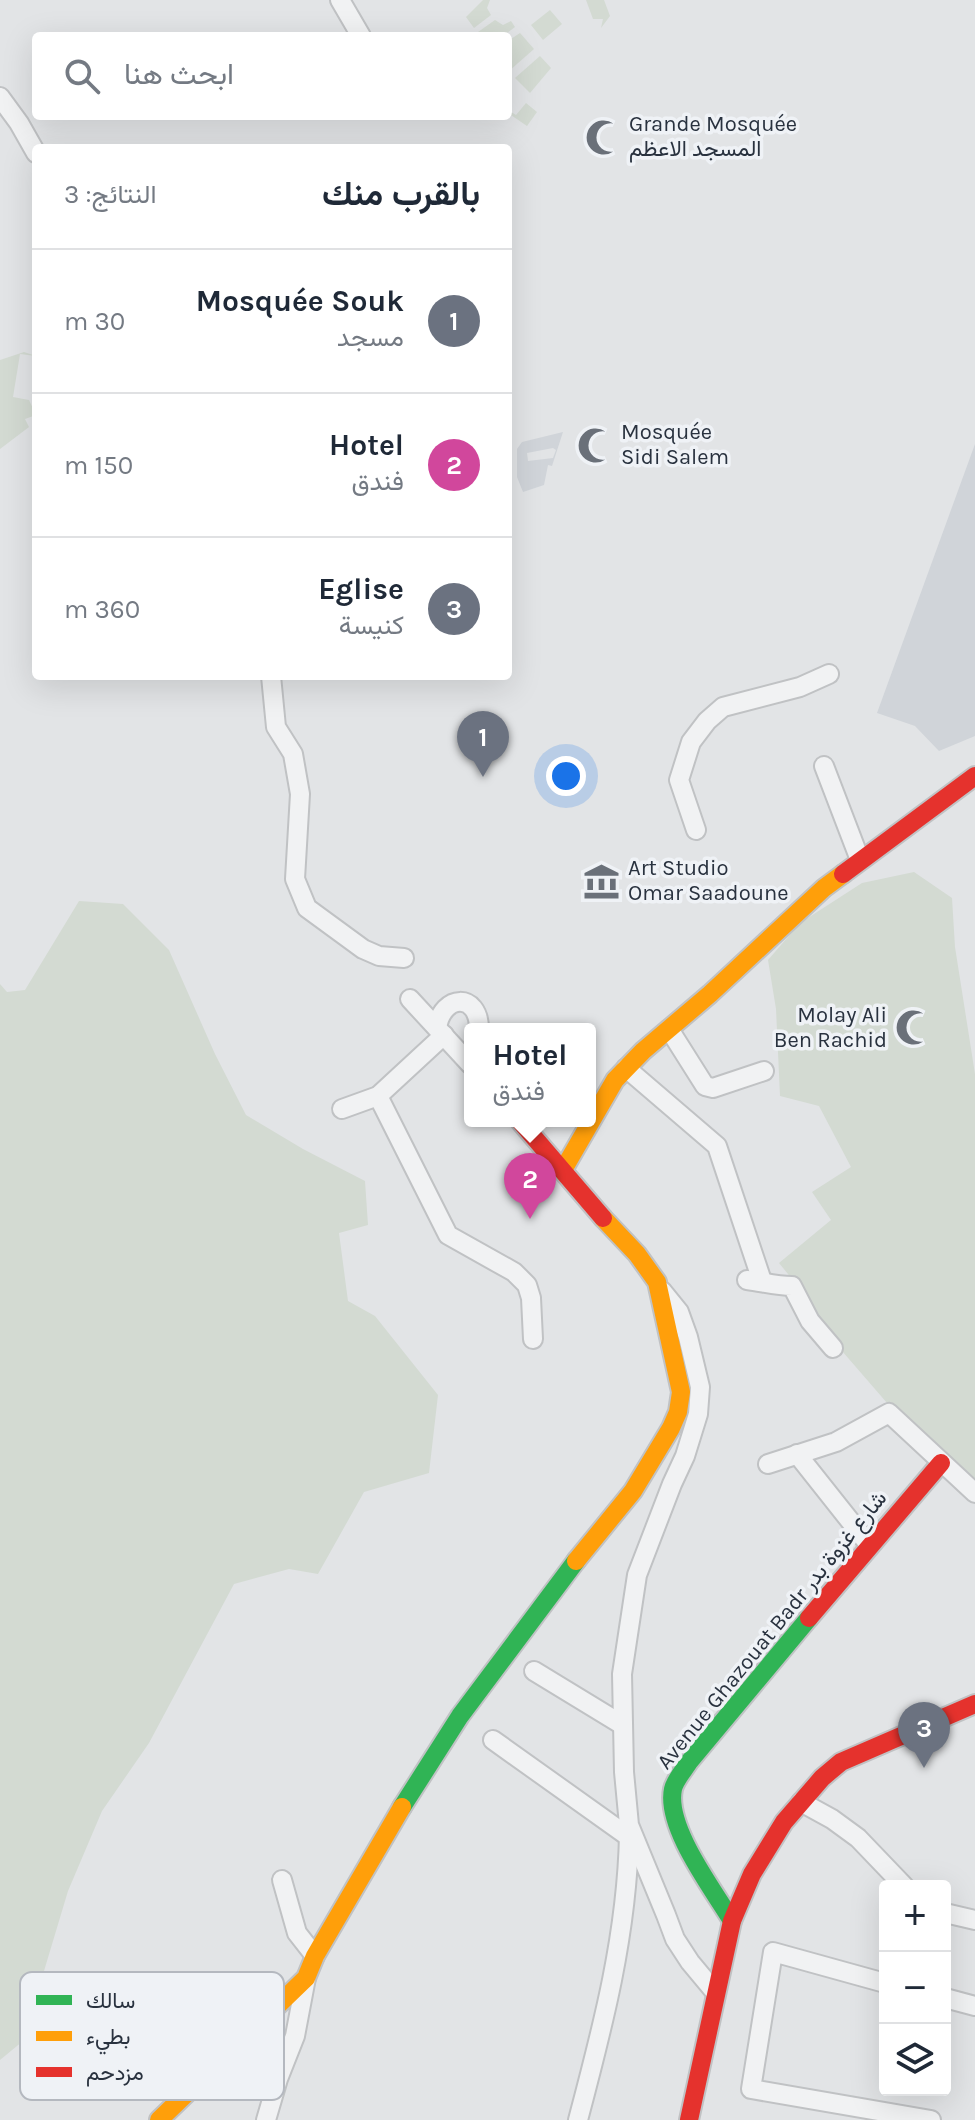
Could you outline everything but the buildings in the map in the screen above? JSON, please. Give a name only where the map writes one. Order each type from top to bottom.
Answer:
[{"type":"street","points":[[340,0],[359,32]]},
{"type":"street","points":[[0,97],[32,147]]},
{"type":"street","points":[[696,830],[679,780],[691,742],[707,721],[723,707],[800,687],[829,674]]},
{"type":"street","points":[[271,680],[276,727],[293,754],[300,794],[295,879],[307,908],[363,949],[379,956],[404,958]]},
{"type":"street","points":[[824,766],[860,860]]},
{"type":"street","points":[[596,1113],[615,1080],[626,1068],[787,920],[860,860],[975,776]]},
{"type":"street","points":[[410,999],[464,1058]]},
{"type":"street","points":[[342,1109],[378,1096],[440,1032],[443,1010],[447,1005],[461,1002],[474,1008],[479,1023]]},
{"type":"street","points":[[669,1029],[705,1086],[713,1088],[764,1071]]},
{"type":"street","points":[[626,1068],[717,1146],[754,1281],[792,1286],[810,1321],[833,1348]]},
{"type":"street","points":[[378,1096],[448,1235],[514,1272],[527,1285],[531,1298],[533,1339]]},
{"type":"street","points":[[525,1127],[593,1208],[637,1254],[679,1312],[700,1387],[698,1414],[685,1456],[637,1575],[622,1674],[621,1724],[629,1831],[624,1923],[610,1999],[578,2120]]},
{"type":"street","points":[[563,1170],[588,1127]]},
{"type":"street","points":[[284,2064],[295,2036],[306,1978],[315,1956],[392,1823],[460,1716],[548,1596],[633,1491],[671,1428],[678,1412],[681,1392],[660,1289]]},
{"type":"street","points":[[768,1464],[836,1442],[889,1413],[975,1493]]},
{"type":"street","points":[[797,1454],[870,1546]]},
{"type":"street","name":"Avenue Ghazouat Badr شارع غزوة بدر","points":[[732,1921],[680,1832],[672,1803],[673,1786],[755,1681],[941,1463]]},
{"type":"street","points":[[534,1671],[621,1724]]},
{"type":"street","points":[[689,2120],[732,1921],[752,1874],[784,1822],[822,1778],[841,1762],[975,1704]]},
{"type":"street","points":[[493,1740],[629,1831],[675,1939],[715,1992]]},
{"type":"street","points":[[801,1802],[858,1838],[898,1880]]},
{"type":"street","points":[[282,1880],[297,1933],[315,1956]]},
{"type":"street","points":[[951,1914],[975,1920]]},
{"type":"street","points":[[879,1981],[773,1952],[751,2089],[864,2114],[931,2120]]},
{"type":"street","points":[[284,1999],[306,1978]]},
{"type":"street","points":[[951,2000],[975,2006]]},
{"type":"street","points":[[159,2120],[180,2100]]},
{"type":"street","points":[[266,2120],[272,2100]]},
{"type":"shaded area","points":[[483,0],[490,0],[487,8],[491,15],[474,28],[466,17]]},
{"type":"shaded area","points":[[586,0],[604,0],[610,16],[601,28],[603,19],[593,19]]},
{"type":"shaded area","points":[[550,10],[562,24],[543,40],[531,25]]},
{"type":"shaded area","points":[[495,20],[503,25],[511,21],[515,27],[508,32],[478,32]]},
{"type":"shaded area","points":[[520,33],[534,49],[512,68],[512,38]]},
{"type":"shaded area","points":[[540,56],[551,68],[530,93],[515,78]]},
{"type":"shaded area","points":[[526,103],[537,112],[527,126],[512,116],[512,112],[516,115]]},
{"type":"shaded area","points":[[24,352],[32,355],[20,354],[13,397],[29,400],[32,416],[25,419],[29,427],[0,449],[0,360]]},
{"type":"shaded area","points":[[563,432],[552,466],[548,465],[544,485],[523,492],[517,477],[517,449],[522,442]],"holes":[[[556,450],[553,458],[528,461],[527,453]]]},
{"type":"shaded area","points":[[975,444],[975,736],[939,751],[915,726],[877,713]]},
{"type":"shaded area","points":[[914,872],[952,898],[955,947],[975,1074],[975,1486],[894,1411],[810,1314],[797,1285],[779,1263],[831,1220],[812,1192],[851,1167],[819,1106],[780,1096],[776,1009],[768,960],[800,923],[862,883]]},
{"type":"shaded area","points":[[79,901],[123,904],[169,950],[246,1115],[365,1181],[368,1225],[339,1233],[348,1301],[375,1316],[438,1395],[429,1473],[364,1492],[318,1574],[289,1569],[234,1584],[149,1743],[102,1811],[68,1891],[44,1972],[20,1972],[20,2043],[0,2060],[0,984],[7,992],[25,990]]},
{"type":"traffic: fast","points":[[402,1807],[460,1716],[576,1561]]},
{"type":"traffic: fast","points":[[732,1921],[683,1839],[672,1804],[673,1789],[689,1762],[809,1618]]},
{"type":"traffic: slow","points":[[596,1113],[615,1080],[643,1051],[843,874]]},
{"type":"traffic: slow","points":[[563,1170],[588,1127]]},
{"type":"traffic: slow","points":[[576,1561],[633,1491],[671,1428],[678,1412],[681,1392],[657,1282],[637,1254],[603,1218]]},
{"type":"traffic: slow","points":[[284,1999],[306,1978],[315,1956],[402,1807]]},
{"type":"traffic: slow","points":[[159,2120],[180,2100]]},
{"type":"traffic: jam","points":[[843,874],[975,776]]},
{"type":"traffic: jam","points":[[525,1127],[603,1218]]},
{"type":"traffic: jam","points":[[809,1618],[941,1463]]},
{"type":"traffic: jam","points":[[689,2120],[732,1921],[752,1874],[784,1822],[822,1778],[841,1762],[975,1704]]},
{"type":"place","name":"Grande Mosquée المسجد الاعظم","points":[[603,137]]},
{"type":"place","name":"Mosquée Sidi Salem","points":[[595,445]]},
{"type":"place","name":"Mosquée Souk","points":[[483,777]]},
{"type":"place","name":"Art Studio Omar Saadoune","points":[[602,881]]},
{"type":"place","name":"Molay Ali Ben Rachid","points":[[913,1028]]},
{"type":"place","name":"Hotel","points":[[530,1219]]},
{"type":"place","name":"Eglise","points":[[924,1768]]}]
